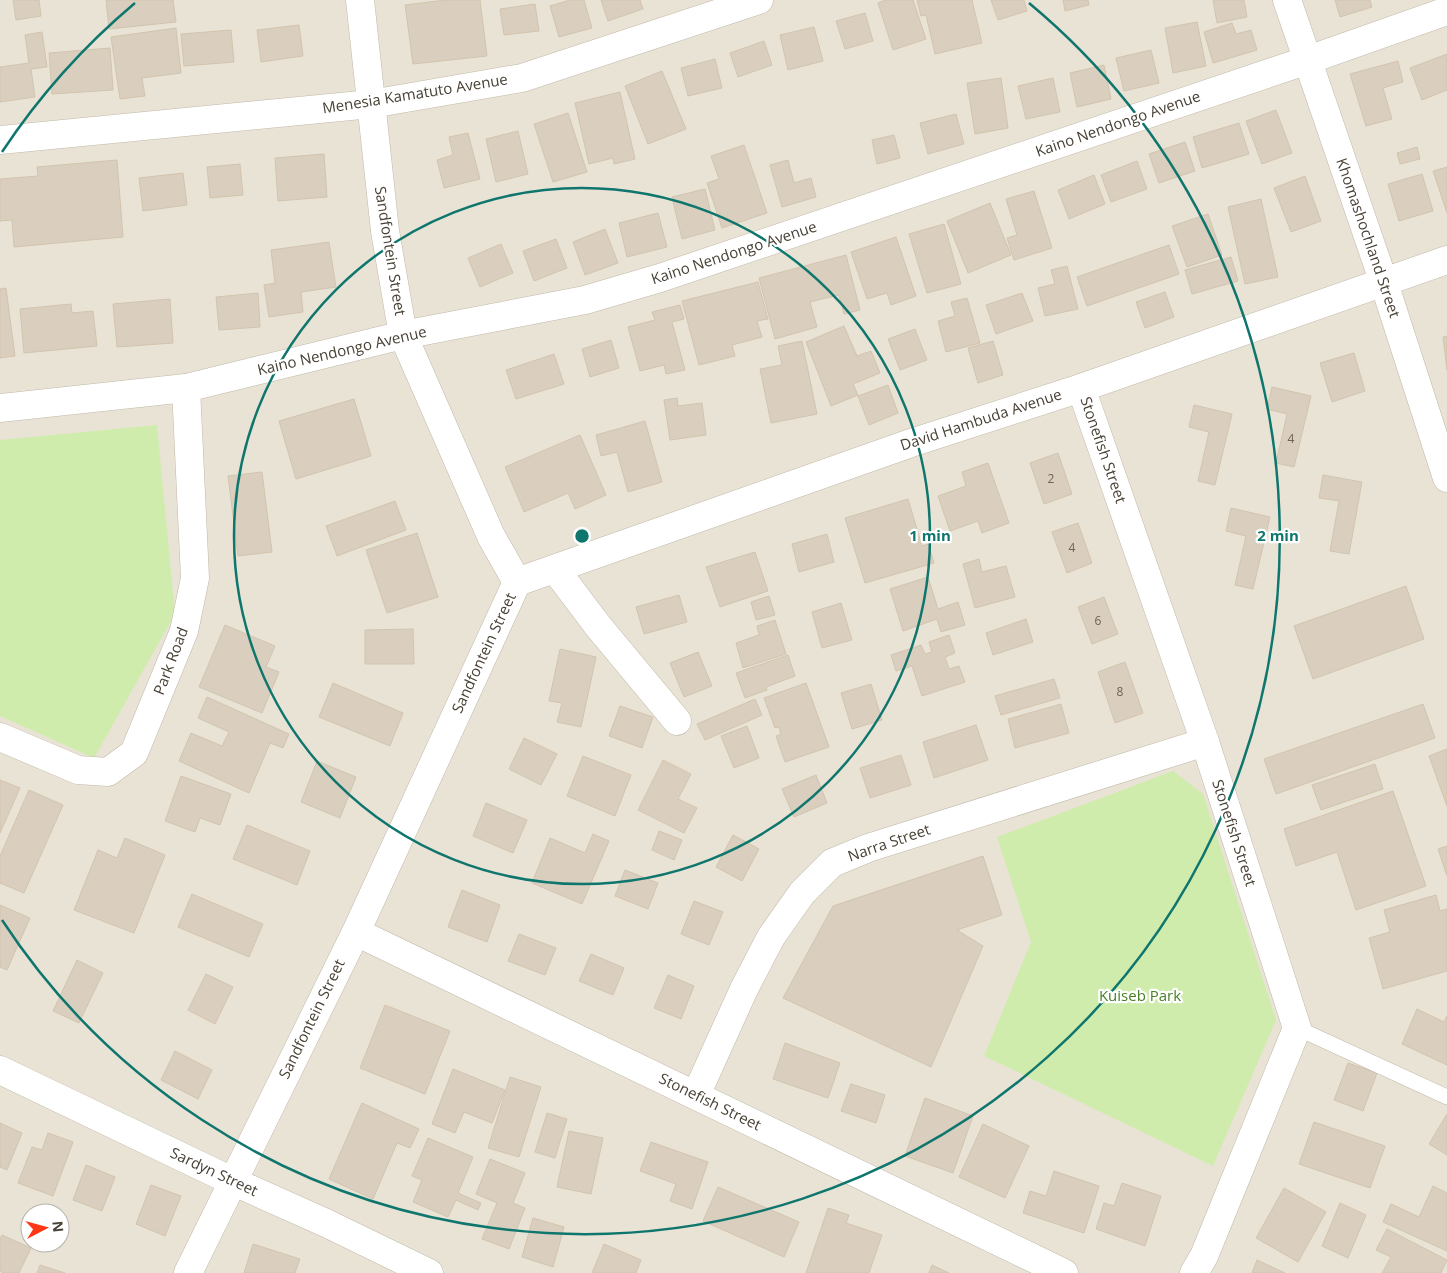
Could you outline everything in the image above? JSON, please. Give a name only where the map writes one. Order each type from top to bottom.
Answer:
[{"type":"street","name":"Sandfontein Street","points":[[188,1273],[356,932],[517,582],[491,536],[404,335],[385,231],[360,0]]},
{"type":"street","name":"Menesia Kamatuto Avenue","points":[[0,140],[371,104],[522,78],[759,0]]},
{"type":"street","name":"Khomashochland Street","points":[[1287,0],[1384,283],[1447,478]]},
{"type":"street","name":"Kaino Nendongo Avenue","points":[[0,408],[186,388],[404,335],[585,300],[651,281],[1308,60],[1447,10]]},
{"type":"street","name":"David Hambuda Avenue","points":[[517,582],[911,443],[1081,388],[1447,260]]},
{"type":"street","name":"Park Road","points":[[0,737],[78,770],[108,772],[134,753],[184,631],[195,578],[186,388]]},
{"type":"street","name":"Stonefish Street","points":[[1081,388],[1205,742],[1297,1028]]},
{"type":"street","points":[[555,569],[598,626],[677,721]]},
{"type":"street","name":"Narra Street","points":[[696,1095],[744,989],[771,937],[802,893],[832,863],[868,848],[1205,742]]},
{"type":"street","name":"Stonefish Street","points":[[356,932],[1064,1273]]},
{"type":"street","points":[[1194,1273],[1204,1256],[1297,1028]]},
{"type":"street","name":"Sardyn Street","points":[[0,1070],[429,1273]]},
{"type":"lane","points":[[1297,1028],[1447,1096]]},
{"type":"shaded area","points":[[0,0],[1447,0],[1447,1273],[0,1273]]},
{"type":"green space","points":[[157,425],[175,614],[94,758],[0,716],[0,440]]},
{"type":"green space","name":"Kuiseb Park","points":[[1173,771],[1203,794],[1276,1020],[1213,1166],[984,1056],[1031,942],[997,837]]},
{"type":"building","points":[[13,0],[39,0],[41,16],[16,20]]},
{"type":"building","points":[[106,0],[173,0],[176,22],[109,29]]},
{"type":"building","points":[[445,0],[480,0],[487,56],[413,64],[405,5]]},
{"type":"building","points":[[570,0],[584,0],[592,28],[559,37],[550,6]]},
{"type":"building","points":[[601,0],[640,0],[643,9],[608,21]]},
{"type":"building","points":[[885,0],[913,0],[926,39],[893,50],[878,3]]},
{"type":"building","points":[[917,0],[972,0],[982,43],[935,54],[926,15],[921,16]]},
{"type":"building","points":[[991,0],[1024,0],[1027,11],[998,20]]},
{"type":"building","points":[[1063,0],[1088,0],[1089,5],[1065,11]]},
{"type":"building","points":[[1213,0],[1244,0],[1247,17],[1217,23]]},
{"type":"building","points":[[1335,0],[1370,0],[1372,7],[1340,17]]},
{"type":"building","points":[[535,4],[539,31],[504,35],[500,9]]},
{"type":"building","points":[[865,13],[873,41],[845,49],[836,21]]},
{"type":"building","points":[[1197,22],[1206,66],[1173,73],[1165,28]]},
{"type":"building","points":[[1232,23],[1236,34],[1251,30],[1257,50],[1213,63],[1204,32]]},
{"type":"building","points":[[299,25],[303,56],[261,62],[257,30]]},
{"type":"building","points":[[814,27],[823,61],[788,70],[780,35]]},
{"type":"building","points":[[176,28],[181,73],[142,78],[145,96],[120,99],[111,37]]},
{"type":"building","points":[[231,30],[234,62],[184,66],[181,34]]},
{"type":"building","points":[[42,32],[47,67],[31,69],[35,97],[0,102],[0,67],[29,63],[25,35]]},
{"type":"building","points":[[764,41],[772,65],[738,77],[730,53]]},
{"type":"building","points":[[110,48],[113,90],[52,94],[49,53]]},
{"type":"building","points":[[1151,50],[1159,83],[1124,91],[1116,58]]},
{"type":"building","points":[[1447,54],[1447,90],[1422,100],[1410,68]]},
{"type":"building","points":[[715,59],[722,88],[688,96],[681,68]]},
{"type":"building","points":[[1398,61],[1403,82],[1383,88],[1392,119],[1366,126],[1350,74]]},
{"type":"building","points":[[1104,65],[1111,99],[1077,107],[1070,73]]},
{"type":"building","points":[[662,71],[686,129],[648,144],[625,86]]},
{"type":"building","points":[[1001,78],[1008,128],[975,134],[967,83]]},
{"type":"building","points":[[1053,78],[1060,112],[1026,119],[1018,86]]},
{"type":"building","points":[[620,92],[635,159],[614,164],[613,158],[589,164],[575,103]]},
{"type":"building","points":[[1276,110],[1292,153],[1262,164],[1246,121]]},
{"type":"building","points":[[568,113],[587,172],[553,182],[534,124]]},
{"type":"building","points":[[956,114],[964,144],[928,154],[920,123]]},
{"type":"building","points":[[1239,123],[1249,154],[1202,168],[1193,137]]},
{"type":"building","points":[[518,131],[528,174],[496,182],[486,139]]},
{"type":"building","points":[[468,133],[480,179],[444,188],[437,160],[453,155],[449,137]]},
{"type":"building","points":[[894,135],[900,158],[877,164],[872,140]]},
{"type":"building","points":[[1185,142],[1195,171],[1159,183],[1149,154]]},
{"type":"building","points":[[744,145],[767,213],[722,228],[707,183],[719,179],[711,156]]},
{"type":"building","points":[[1417,147],[1420,159],[1400,164],[1397,153]]},
{"type":"building","points":[[324,154],[327,197],[278,201],[275,158]]},
{"type":"building","points":[[117,160],[123,237],[14,247],[12,220],[0,221],[0,179],[38,176],[37,167]]},
{"type":"building","points":[[788,160],[794,183],[811,178],[816,197],[782,207],[770,165]]},
{"type":"building","points":[[1137,161],[1147,189],[1111,202],[1101,175]]},
{"type":"building","points":[[240,164],[243,195],[210,198],[207,167]]},
{"type":"building","points":[[1447,167],[1447,213],[1433,171]]},
{"type":"building","points":[[183,173],[187,205],[143,211],[139,178]]},
{"type":"building","points":[[1422,174],[1433,211],[1399,221],[1388,184]]},
{"type":"building","points":[[1094,175],[1105,204],[1069,219],[1058,190]]},
{"type":"building","points":[[1305,176],[1321,221],[1291,232],[1274,188]]},
{"type":"building","points":[[705,189],[715,230],[682,239],[672,197]]},
{"type":"building","points":[[1034,191],[1052,248],[1014,260],[1007,238],[1017,235],[1006,199]]},
{"type":"building","points":[[1261,199],[1278,277],[1245,284],[1228,207]]},
{"type":"building","points":[[990,203],[1011,255],[968,273],[947,221]]},
{"type":"building","points":[[658,213],[667,247],[627,257],[619,223]]},
{"type":"building","points":[[1208,214],[1222,255],[1187,267],[1172,226]]},
{"type":"building","points":[[944,224],[961,284],[927,293],[909,234]]},
{"type":"building","points":[[605,229],[618,263],[585,275],[573,242]]},
{"type":"building","points":[[896,237],[916,296],[891,305],[887,293],[867,299],[851,252]]},
{"type":"building","points":[[556,239],[567,268],[534,281],[523,251]]},
{"type":"building","points":[[329,242],[336,287],[301,292],[303,312],[269,317],[264,285],[275,283],[271,250]]},
{"type":"building","points":[[501,244],[513,273],[480,287],[468,258]]},
{"type":"building","points":[[1169,245],[1179,274],[1087,306],[1077,277]]},
{"type":"building","points":[[846,255],[860,310],[844,314],[839,295],[810,302],[817,327],[775,339],[759,278]]},
{"type":"building","points":[[1231,257],[1238,281],[1192,294],[1185,270]]},
{"type":"building","points":[[1067,266],[1078,309],[1045,316],[1038,288],[1055,284],[1051,270]]},
{"type":"building","points":[[758,282],[768,319],[757,321],[762,337],[732,345],[735,356],[699,365],[682,301]]},
{"type":"building","points":[[6,288],[15,356],[0,358],[0,289]]},
{"type":"building","points":[[1165,292],[1174,317],[1145,328],[1136,302]]},
{"type":"building","points":[[258,293],[260,327],[219,330],[216,297]]},
{"type":"building","points":[[1022,293],[1033,321],[996,334],[986,305]]},
{"type":"building","points":[[967,298],[980,343],[946,352],[938,321],[955,316],[951,302]]},
{"type":"building","points":[[170,299],[173,343],[117,347],[113,304]]},
{"type":"building","points":[[71,304],[72,313],[93,311],[97,346],[24,353],[20,309]]},
{"type":"building","points":[[680,305],[684,319],[672,322],[685,370],[666,374],[664,365],[640,371],[628,327],[655,320],[652,312]]},
{"type":"building","points":[[844,326],[857,356],[871,351],[880,373],[853,384],[858,395],[831,406],[806,342]]},
{"type":"building","points":[[915,329],[927,360],[900,370],[888,339]]},
{"type":"building","points":[[1447,336],[1447,370],[1443,337]]},
{"type":"building","points":[[611,340],[619,368],[590,377],[582,349]]},
{"type":"building","points":[[802,341],[817,414],[771,423],[760,369],[782,365],[778,346]]},
{"type":"building","points":[[993,341],[1003,375],[978,383],[968,348]]},
{"type":"building","points":[[1354,353],[1365,391],[1332,402],[1320,363]]},
{"type":"building","points":[[554,354],[564,384],[516,399],[506,370]]},
{"type":"building","points":[[888,385],[898,413],[869,425],[858,396]]},
{"type":"building","points":[[1272,387],[1311,396],[1294,467],[1276,463],[1287,414],[1267,409]]},
{"type":"building","points":[[677,398],[678,406],[702,403],[706,435],[670,440],[664,400]]},
{"type":"building","points":[[354,399],[371,456],[296,479],[279,421]]},
{"type":"building","points":[[1194,405],[1232,414],[1215,485],[1198,481],[1209,432],[1189,427]]},
{"type":"building","points":[[645,421],[662,482],[628,492],[617,452],[601,456],[596,435]]},
{"type":"building","points":[[580,435],[606,495],[575,509],[568,493],[524,512],[505,467]]},
{"type":"building","points":[[1058,453],[1072,494],[1044,504],[1030,463]]},
{"type":"building","points":[[988,463],[1009,523],[982,533],[978,521],[950,531],[938,496],[966,486],[962,472]]},
{"type":"building","points":[[262,472],[272,552],[238,556],[228,476]]},
{"type":"building","points":[[1323,475],[1362,482],[1349,554],[1330,551],[1339,501],[1319,498]]},
{"type":"building","points":[[908,499],[922,546],[928,544],[934,563],[865,583],[845,518]]},
{"type":"building","points":[[395,501],[406,530],[337,556],[326,526]]},
{"type":"building","points":[[1231,508],[1270,517],[1253,589],[1235,585],[1246,536],[1226,531]]},
{"type":"building","points":[[1078,523],[1092,563],[1067,573],[1052,532]]},
{"type":"building","points":[[417,533],[438,597],[387,613],[366,550]]},
{"type":"building","points":[[827,534],[834,562],[799,572],[792,544]]},
{"type":"building","points":[[755,552],[768,591],[720,607],[706,567]]},
{"type":"building","points":[[979,559],[982,572],[1006,566],[1015,597],[975,608],[963,564]]},
{"type":"building","points":[[928,577],[938,609],[958,602],[965,625],[941,632],[937,619],[903,631],[890,589]]},
{"type":"building","points":[[1406,586],[1424,639],[1313,679],[1294,626]]},
{"type":"building","points":[[679,595],[687,622],[644,634],[636,607]]},
{"type":"building","points":[[769,596],[775,615],[756,620],[751,602]]},
{"type":"building","points":[[1104,597],[1118,634],[1092,644],[1078,607]]},
{"type":"building","points":[[841,603],[852,640],[822,648],[812,612]]},
{"type":"building","points":[[1026,619],[1033,642],[993,655],[986,633]]},
{"type":"building","points":[[775,620],[786,654],[743,668],[736,643],[759,635],[757,626]]},
{"type":"building","points":[[225,625],[275,646],[266,667],[279,672],[262,713],[199,687]]},
{"type":"building","points":[[413,629],[414,664],[365,664],[365,630]]},
{"type":"building","points":[[949,635],[955,653],[945,657],[949,669],[959,666],[965,682],[922,696],[912,666],[896,671],[891,655],[921,645],[925,654],[932,652],[929,642]]},
{"type":"building","points":[[560,649],[596,657],[581,727],[557,722],[562,703],[549,701]]},
{"type":"building","points":[[698,652],[712,686],[684,697],[670,663]]},
{"type":"building","points":[[788,655],[795,676],[766,687],[767,690],[745,698],[736,673]]},
{"type":"building","points":[[1125,662],[1143,713],[1115,723],[1098,672]]},
{"type":"building","points":[[1054,679],[1060,698],[1001,715],[995,696]]},
{"type":"building","points":[[333,683],[403,713],[390,746],[319,717]]},
{"type":"building","points":[[806,683],[829,747],[785,762],[776,736],[781,734],[779,727],[775,728],[764,698]]},
{"type":"building","points":[[871,684],[882,720],[852,729],[841,693]]},
{"type":"building","points":[[207,697],[289,734],[283,748],[270,743],[249,793],[179,761],[191,733],[222,746],[229,732],[198,718]]},
{"type":"building","points":[[755,699],[762,715],[705,740],[697,724]]},
{"type":"building","points":[[1061,704],[1069,733],[1015,748],[1008,719]]},
{"type":"building","points":[[1423,704],[1435,738],[1276,794],[1264,759]]},
{"type":"building","points":[[620,706],[653,717],[642,748],[609,736]]},
{"type":"building","points":[[976,725],[988,760],[934,778],[923,742]]},
{"type":"building","points":[[747,726],[759,758],[734,768],[721,736]]},
{"type":"building","points":[[524,738],[557,754],[541,785],[509,769]]},
{"type":"building","points":[[1447,749],[1447,806],[1429,756]]},
{"type":"building","points":[[901,755],[911,785],[870,798],[860,768]]},
{"type":"building","points":[[583,756],[631,775],[615,816],[567,796]]},
{"type":"building","points":[[663,760],[691,774],[678,799],[697,808],[684,833],[638,810]]},
{"type":"building","points":[[317,761],[356,777],[340,818],[301,802]]},
{"type":"building","points":[[1375,764],[1383,789],[1321,810],[1312,785]]},
{"type":"building","points":[[816,775],[827,803],[794,817],[782,789]]},
{"type":"building","points":[[181,776],[231,794],[220,825],[200,818],[195,832],[165,821]]},
{"type":"building","points":[[0,780],[20,788],[0,833]]},
{"type":"building","points":[[29,790],[63,805],[24,893],[0,883],[0,856]]},
{"type":"building","points":[[1393,791],[1426,886],[1356,910],[1337,852],[1296,866],[1284,829]]},
{"type":"building","points":[[486,803],[527,820],[513,853],[473,836]]},
{"type":"building","points":[[247,825],[310,851],[297,885],[233,859]]},
{"type":"building","points":[[659,831],[682,840],[674,860],[652,850]]},
{"type":"building","points":[[593,834],[609,841],[582,904],[532,883],[550,838],[585,853]]},
{"type":"building","points":[[733,835],[759,849],[742,881],[716,867]]},
{"type":"building","points":[[125,838],[165,855],[134,933],[74,910],[98,850],[117,858]]},
{"type":"building","points":[[1447,846],[1447,876],[1438,849]]},
{"type":"building","points":[[983,856],[1002,915],[957,930],[983,946],[931,1067],[783,998],[833,906]]},
{"type":"building","points":[[625,870],[658,883],[648,909],[615,896]]},
{"type":"building","points":[[462,890],[500,905],[487,942],[448,927]]},
{"type":"building","points":[[192,894],[263,924],[249,957],[178,927]]},
{"type":"building","points":[[1436,895],[1440,911],[1447,909],[1447,971],[1383,989],[1369,938],[1390,932],[1384,910]]},
{"type":"building","points":[[694,901],[723,912],[709,945],[681,934]]},
{"type":"building","points":[[0,905],[30,918],[7,970],[0,967]]},
{"type":"building","points":[[519,934],[556,948],[545,975],[508,961]]},
{"type":"building","points":[[591,954],[624,968],[613,995],[579,981]]},
{"type":"building","points":[[77,960],[103,973],[79,1023],[53,1011]]},
{"type":"building","points":[[206,974],[233,987],[215,1024],[188,1010]]},
{"type":"building","points":[[668,975],[694,986],[681,1019],[654,1008]]},
{"type":"building","points":[[385,1005],[450,1031],[425,1094],[360,1068]]},
{"type":"building","points":[[1417,1009],[1444,1022],[1447,1016],[1447,1065],[1402,1044]]},
{"type":"building","points":[[785,1043],[840,1063],[828,1098],[773,1079]]},
{"type":"building","points":[[175,1051],[212,1070],[198,1099],[161,1080]]},
{"type":"building","points":[[1348,1063],[1377,1073],[1363,1111],[1334,1100]]},
{"type":"building","points":[[453,1069],[505,1090],[492,1123],[464,1112],[455,1133],[432,1124]]},
{"type":"building","points":[[510,1077],[541,1087],[519,1157],[488,1148]]},
{"type":"building","points":[[851,1084],[885,1095],[876,1123],[841,1111]]},
{"type":"building","points":[[925,1098],[973,1116],[953,1173],[905,1156]]},
{"type":"building","points":[[362,1103],[419,1129],[410,1148],[397,1143],[373,1199],[329,1179]]},
{"type":"building","points":[[547,1113],[567,1119],[555,1158],[535,1152]]},
{"type":"building","points":[[1447,1114],[1447,1155],[1429,1144]]},
{"type":"building","points":[[1314,1122],[1385,1146],[1370,1188],[1299,1164]]},
{"type":"building","points":[[0,1123],[22,1133],[7,1170],[0,1167]]},
{"type":"building","points":[[983,1124],[1029,1146],[1005,1198],[959,1177]]},
{"type":"building","points":[[569,1131],[603,1138],[591,1194],[557,1187]]},
{"type":"building","points":[[48,1133],[73,1142],[53,1196],[18,1183],[32,1147],[42,1150]]},
{"type":"building","points":[[428,1138],[473,1157],[458,1193],[481,1203],[478,1210],[456,1200],[448,1217],[413,1202],[422,1180],[412,1176]]},
{"type":"building","points":[[651,1142],[708,1162],[692,1209],[670,1201],[676,1184],[640,1171]]},
{"type":"building","points":[[490,1159],[525,1173],[513,1203],[525,1208],[509,1249],[482,1239],[497,1203],[476,1194]]},
{"type":"building","points":[[86,1165],[115,1177],[102,1211],[73,1200]]},
{"type":"building","points":[[1054,1171],[1099,1186],[1084,1233],[1023,1213],[1030,1191],[1046,1196]]},
{"type":"building","points":[[1122,1183],[1161,1196],[1145,1246],[1096,1229],[1104,1203],[1114,1206]]},
{"type":"building","points":[[151,1185],[181,1196],[165,1236],[136,1224]]},
{"type":"building","points":[[1433,1186],[1447,1193],[1447,1251],[1383,1222],[1391,1204],[1419,1217]]},
{"type":"building","points":[[718,1187],[799,1222],[784,1257],[703,1221]]},
{"type":"building","points":[[1284,1188],[1326,1212],[1298,1262],[1256,1238]]},
{"type":"building","points":[[1340,1203],[1366,1215],[1348,1258],[1322,1246]]},
{"type":"building","points":[[828,1208],[849,1215],[846,1223],[882,1235],[869,1273],[806,1273]]},
{"type":"building","points":[[533,1218],[564,1227],[553,1267],[522,1257]]},
{"type":"building","points":[[1387,1229],[1447,1260],[1441,1273],[1382,1273],[1391,1257],[1376,1250]]},
{"type":"building","points":[[2,1235],[20,1243],[20,1253],[29,1253],[19,1273],[3,1273],[0,1271],[0,1239]]},
{"type":"building","points":[[253,1244],[300,1259],[295,1273],[244,1273]]},
{"type":"building","points":[[604,1244],[641,1260],[636,1273],[592,1273]]},
{"type":"building","points":[[1257,1260],[1285,1273],[1252,1273]]},
{"type":"building","points":[[40,1265],[65,1273],[37,1273]]},
{"type":"building","points":[[932,1265],[949,1273],[929,1273]]}]
